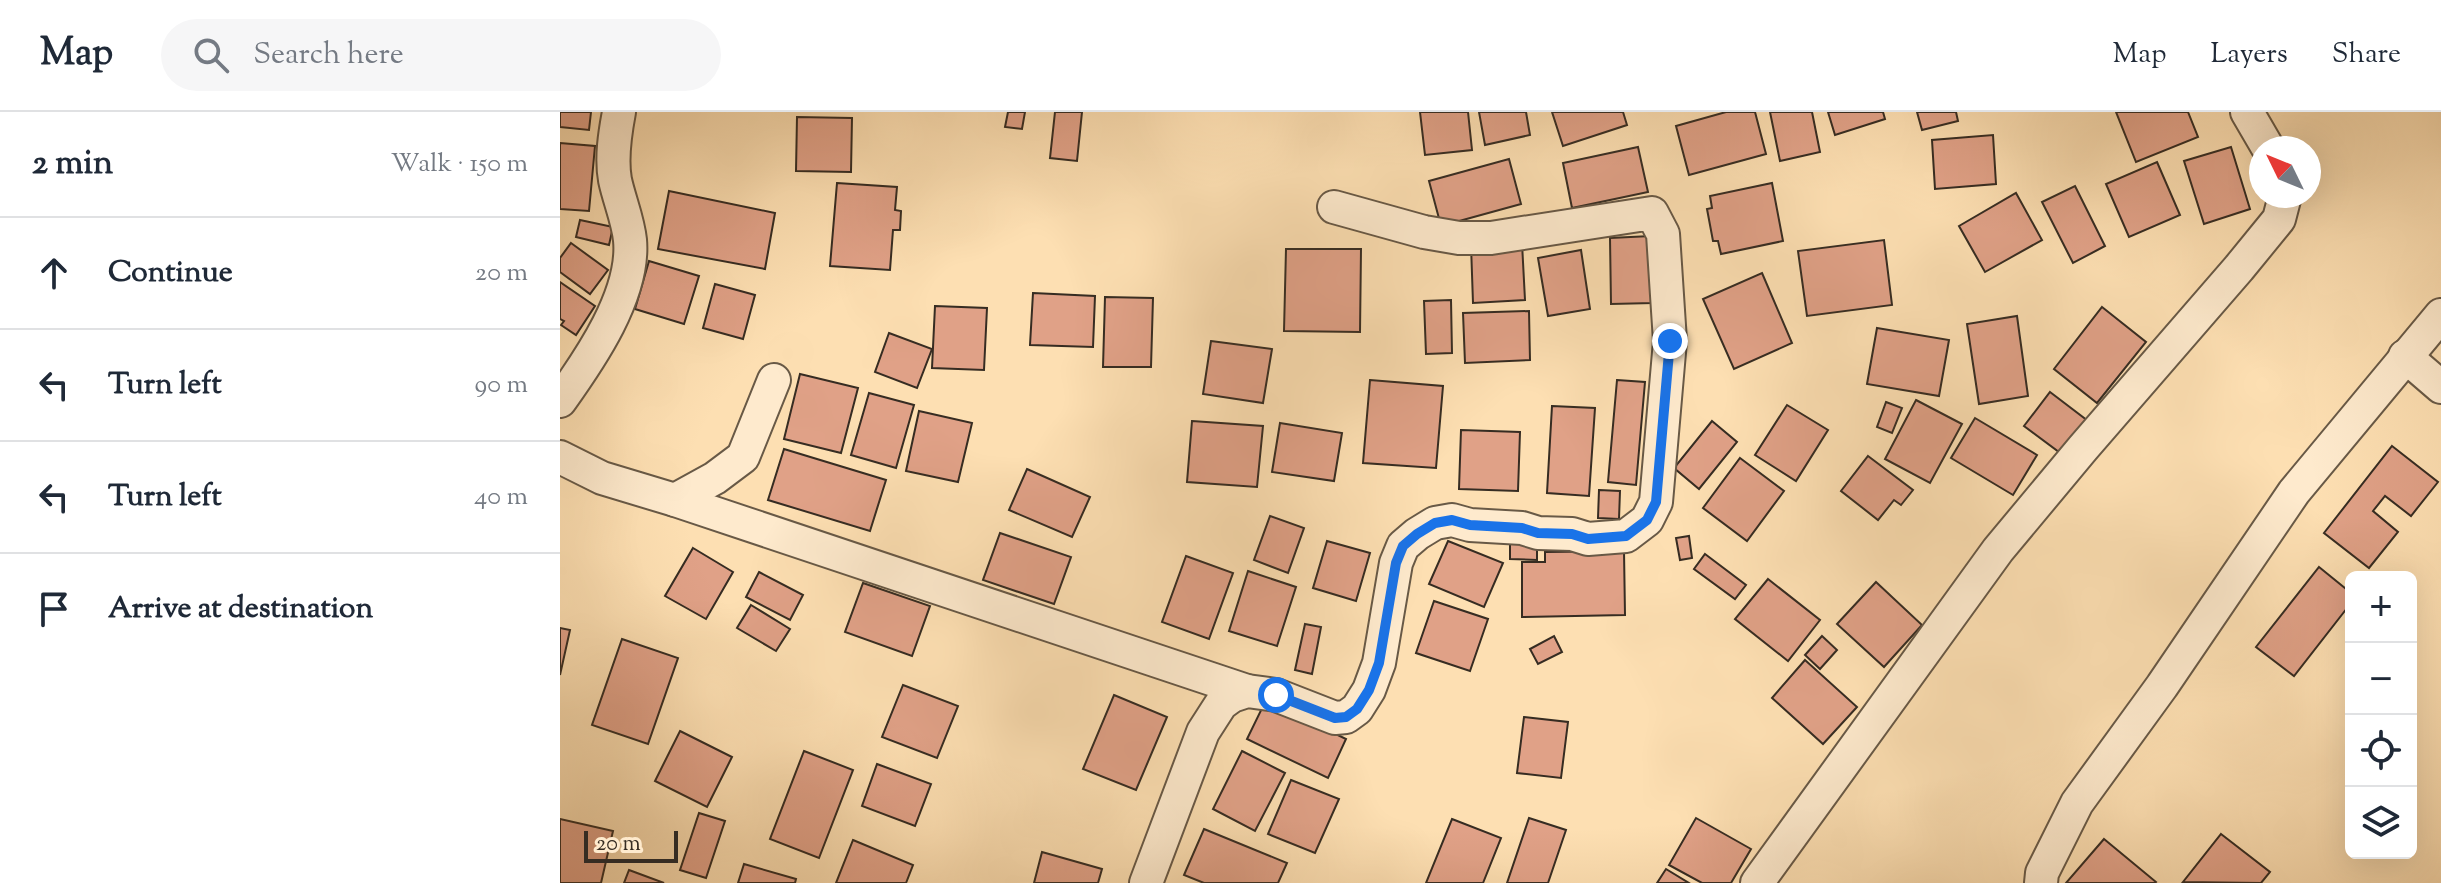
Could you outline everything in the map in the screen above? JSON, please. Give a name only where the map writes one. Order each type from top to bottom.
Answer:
[{"type":"street","points":[[560,401],[586,366],[609,326],[625,281],[630,241],[614,175],[619,112]]},
{"type":"street","points":[[2247,112],[2261,136]]},
{"type":"street","points":[[560,457],[602,478],[1247,691],[1276,695],[1335,718],[1346,717],[1357,709],[1369,690],[1379,663],[1396,563],[1403,546],[1435,523],[1452,520],[1470,525],[1522,528],[1538,533],[1572,534],[1588,539],[1626,536],[1647,520],[1656,502],[1670,341],[1663,234],[1652,213],[1491,238],[1459,238],[1424,232],[1334,207]]},
{"type":"street","points":[[1757,883],[1998,550],[2239,268],[2279,219],[2282,208]]},
{"type":"street","points":[[2041,883],[2042,873],[2077,803],[2162,686],[2294,492],[2441,315]]},
{"type":"street","points":[[2405,356],[2441,387]]},
{"type":"street","points":[[675,500],[715,478],[743,457],[774,380]]},
{"type":"street","points":[[1146,883],[1203,732],[1221,704],[1247,691]]},
{"type":"building","points":[[560,112],[591,112],[589,130],[560,127]]},
{"type":"building","points":[[1008,112],[1025,112],[1022,129],[1005,127]]},
{"type":"building","points":[[1055,112],[1082,112],[1077,161],[1050,158]]},
{"type":"building","points":[[1420,112],[1468,112],[1472,150],[1425,155]]},
{"type":"building","points":[[1479,112],[1526,112],[1530,135],[1485,145]]},
{"type":"building","points":[[1552,112],[1623,112],[1627,125],[1563,146]]},
{"type":"building","points":[[1726,112],[1755,112],[1766,154],[1689,175],[1676,126]]},
{"type":"building","points":[[1770,112],[1812,112],[1820,152],[1780,161]]},
{"type":"building","points":[[1828,112],[1883,112],[1885,119],[1835,135]]},
{"type":"building","points":[[1917,112],[1956,112],[1958,121],[1922,130]]},
{"type":"building","points":[[2116,112],[2188,112],[2198,137],[2136,162]]},
{"type":"building","points":[[797,117],[852,118],[851,172],[796,171]]},
{"type":"building","points":[[1993,135],[1996,184],[1935,189],[1932,140]]},
{"type":"building","points":[[560,143],[595,146],[589,211],[560,209]]},
{"type":"building","points":[[1638,147],[1648,192],[1572,208],[1563,163]]},
{"type":"building","points":[[2231,147],[2250,209],[2204,224],[2184,161]]},
{"type":"building","points":[[1509,159],[1521,204],[1441,226],[1429,181]]},
{"type":"building","points":[[2157,162],[2180,215],[2129,237],[2106,184]]},
{"type":"building","points":[[837,183],[897,187],[895,210],[901,211],[900,230],[893,230],[890,270],[830,266]]},
{"type":"building","points":[[1772,183],[1783,241],[1721,254],[1718,241],[1713,241],[1707,209],[1712,208],[1710,196]]},
{"type":"building","points":[[2075,186],[2105,246],[2073,263],[2042,202]]},
{"type":"building","points":[[669,191],[775,213],[765,269],[658,249]]},
{"type":"building","points":[[2016,193],[2042,240],[1985,272],[1959,226]]},
{"type":"building","points":[[580,220],[613,227],[609,245],[576,237]]},
{"type":"building","points":[[1651,236],[1653,303],[1611,304],[1610,238]]},
{"type":"building","points":[[1884,240],[1892,305],[1807,316],[1798,251]]},
{"type":"building","points":[[571,243],[608,270],[590,294],[560,272],[560,258]]},
{"type":"building","points":[[1522,243],[1525,300],[1473,303],[1471,245]]},
{"type":"building","points":[[1286,249],[1361,249],[1360,332],[1284,331]]},
{"type":"building","points":[[1581,250],[1590,309],[1548,316],[1538,258]]},
{"type":"building","points":[[649,261],[699,276],[684,324],[635,309]]},
{"type":"building","points":[[1762,273],[1792,343],[1734,369],[1703,299]]},
{"type":"building","points":[[560,282],[595,306],[576,335],[561,325],[564,321],[560,319]]},
{"type":"building","points":[[715,284],[755,295],[743,339],[703,328]]},
{"type":"building","points":[[1033,293],[1095,296],[1093,347],[1030,345]]},
{"type":"building","points":[[1105,297],[1153,298],[1151,367],[1103,367]]},
{"type":"building","points":[[1451,300],[1452,353],[1426,354],[1424,301]]},
{"type":"building","points":[[935,306],[987,308],[984,370],[932,368]]},
{"type":"building","points":[[2102,307],[2146,342],[2097,403],[2054,369]]},
{"type":"building","points":[[1529,311],[1530,360],[1465,363],[1463,313]]},
{"type":"building","points":[[2017,316],[2028,396],[1979,404],[1967,324]]},
{"type":"building","points":[[1877,328],[1949,340],[1939,396],[1867,384]]},
{"type":"building","points":[[889,333],[932,349],[917,388],[875,372]]},
{"type":"building","points":[[1211,341],[1272,349],[1263,403],[1203,394]]},
{"type":"building","points":[[800,374],[858,388],[841,453],[784,439]]},
{"type":"building","points":[[1370,380],[1443,386],[1436,468],[1363,463]]},
{"type":"building","points":[[1617,380],[1645,382],[1636,485],[1608,482]]},
{"type":"building","points":[[2050,392],[2088,421],[2063,455],[2024,426]]},
{"type":"building","points":[[869,393],[914,405],[896,468],[851,455]]},
{"type":"building","points":[[1916,400],[1962,424],[1930,483],[1885,459]]},
{"type":"building","points":[[1886,402],[1902,408],[1892,433],[1877,427]]},
{"type":"building","points":[[1787,405],[1828,430],[1796,481],[1755,455]]},
{"type":"building","points":[[1552,406],[1595,408],[1589,496],[1547,493]]},
{"type":"building","points":[[919,411],[972,423],[958,482],[906,471]]},
{"type":"building","points":[[1975,418],[2037,455],[2013,495],[1951,458]]},
{"type":"building","points":[[1192,421],[1263,426],[1257,487],[1187,482]]},
{"type":"building","points":[[1712,421],[1737,442],[1699,489],[1674,468]]},
{"type":"building","points":[[1280,423],[1342,433],[1334,481],[1272,472]]},
{"type":"building","points":[[1461,430],[1520,432],[1518,491],[1459,489]]},
{"type":"building","points":[[2392,446],[2438,482],[2411,516],[2385,496],[2373,511],[2398,532],[2369,568],[2324,533]]},
{"type":"building","points":[[784,449],[886,480],[870,531],[768,500]]},
{"type":"building","points":[[1868,456],[1913,490],[1901,505],[1894,500],[1878,520],[1841,491]]},
{"type":"building","points":[[1740,458],[1784,491],[1747,541],[1703,508]]},
{"type":"building","points":[[1027,469],[1090,497],[1072,537],[1009,510]]},
{"type":"building","points":[[1599,490],[1620,491],[1619,519],[1598,518]]},
{"type":"building","points":[[1270,516],[1304,528],[1288,573],[1254,560]]},
{"type":"building","points":[[1000,533],[1071,557],[1054,604],[983,580]]},
{"type":"building","points":[[1689,536],[1692,558],[1680,560],[1676,538]]},
{"type":"building","points":[[1327,541],[1370,553],[1356,601],[1313,588]]},
{"type":"building","points":[[1448,541],[1503,563],[1484,607],[1429,584]]},
{"type":"building","points":[[1510,542],[1537,542],[1537,560],[1510,559]]},
{"type":"building","points":[[693,548],[733,572],[706,619],[665,596]]},
{"type":"building","points":[[1624,551],[1625,615],[1522,617],[1522,562],[1545,562],[1545,552]]},
{"type":"building","points":[[1705,554],[1746,585],[1735,599],[1694,569]]},
{"type":"building","points":[[1186,556],[1233,573],[1209,639],[1162,622]]},
{"type":"building","points":[[2319,567],[2345,588],[2345,611],[2294,676],[2256,647]]},
{"type":"building","points":[[1248,571],[1296,587],[1277,646],[1229,631]]},
{"type":"building","points":[[759,572],[803,595],[790,620],[746,597]]},
{"type":"building","points":[[1768,579],[1820,620],[1788,661],[1735,619]]},
{"type":"building","points":[[1876,582],[1922,625],[1884,667],[1837,624]]},
{"type":"building","points":[[863,583],[930,606],[912,656],[845,632]]},
{"type":"building","points":[[1434,601],[1488,619],[1470,671],[1416,653]]},
{"type":"building","points":[[751,605],[790,629],[776,651],[737,628]]},
{"type":"building","points":[[1305,624],[1321,627],[1312,674],[1295,670]]},
{"type":"building","points":[[560,628],[570,630],[560,675]]},
{"type":"building","points":[[1554,636],[1562,652],[1538,664],[1530,649]]},
{"type":"building","points":[[1822,636],[1837,650],[1820,669],[1805,655]]},
{"type":"building","points":[[622,639],[678,658],[648,744],[592,725]]},
{"type":"building","points":[[1805,660],[1857,707],[1823,744],[1772,698]]},
{"type":"building","points":[[903,685],[958,706],[937,758],[882,737]]},
{"type":"building","points":[[1114,695],[1167,717],[1136,790],[1083,769]]},
{"type":"building","points":[[1266,700],[1346,739],[1328,778],[1247,739]]},
{"type":"building","points":[[1524,717],[1568,722],[1561,778],[1517,773]]},
{"type":"building","points":[[680,731],[732,757],[707,807],[655,781]]},
{"type":"building","points":[[804,751],[853,770],[819,858],[770,839]]},
{"type":"building","points":[[1242,751],[1285,773],[1255,831],[1213,809]]},
{"type":"building","points":[[877,764],[931,784],[915,826],[862,806]]},
{"type":"building","points":[[1291,780],[1339,799],[1315,853],[1268,834]]},
{"type":"building","points":[[699,813],[725,821],[706,878],[680,870]]},
{"type":"building","points":[[1529,818],[1566,830],[1548,883],[1507,883]]},
{"type":"building","points":[[1696,818],[1751,849],[1731,883],[1702,883],[1669,865]]},
{"type":"building","points":[[560,819],[613,831],[601,883],[560,883]]},
{"type":"building","points":[[1452,819],[1501,838],[1483,883],[1426,883]]},
{"type":"building","points":[[1204,829],[1287,863],[1278,883],[1204,883],[1184,875]]},
{"type":"building","points":[[2221,834],[2270,872],[2261,883],[2183,882]]},
{"type":"building","points":[[2104,839],[2156,882],[2066,883]]},
{"type":"building","points":[[853,840],[913,865],[906,883],[836,883]]},
{"type":"building","points":[[1042,852],[1102,869],[1098,883],[1034,883]]},
{"type":"building","points":[[744,864],[796,879],[795,883],[738,883]]},
{"type":"building","points":[[1666,869],[1689,883],[1657,883]]},
{"type":"building","points":[[629,870],[664,883],[624,883]]},
{"type":"route","points":[[1276,695],[1335,718],[1346,717],[1357,709],[1369,690],[1379,663],[1396,563],[1403,546],[1435,523],[1452,520],[1470,525],[1522,528],[1538,533],[1572,534],[1588,539],[1626,536],[1647,520],[1656,502],[1670,341]]}]
